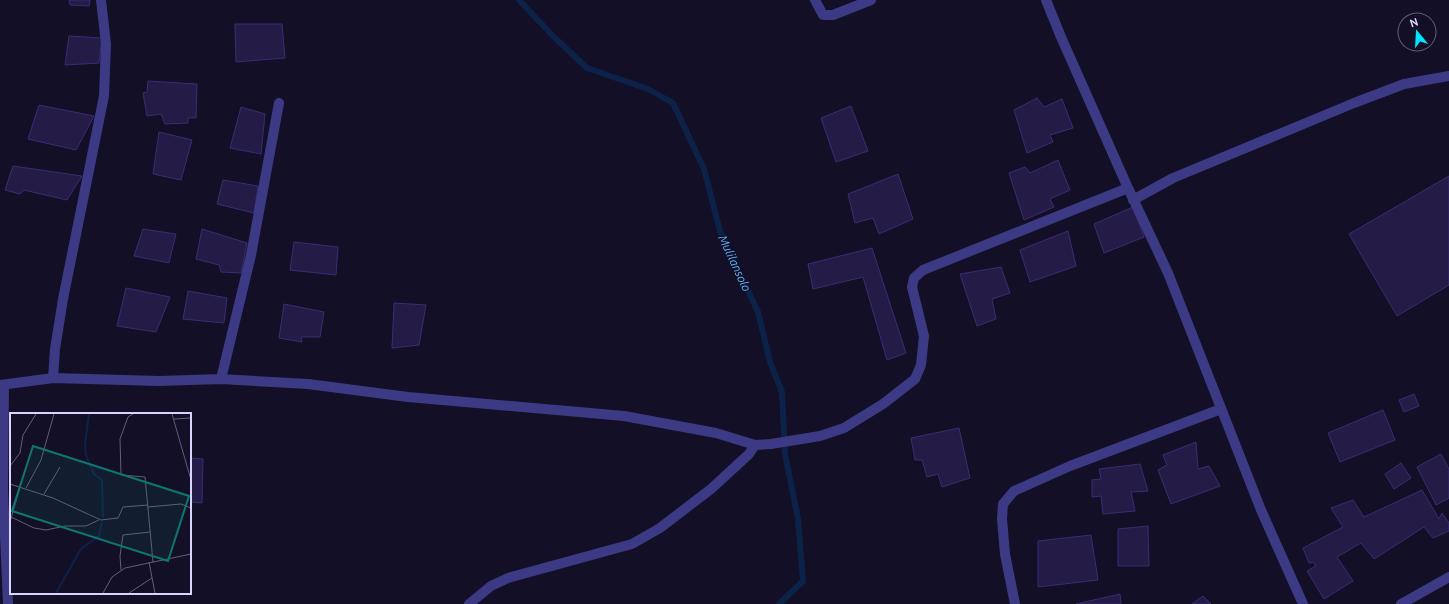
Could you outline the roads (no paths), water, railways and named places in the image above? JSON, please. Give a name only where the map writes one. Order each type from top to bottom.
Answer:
[{"type":"street","points":[[53,378],[55,349],[65,292],[104,96],[106,44],[101,0]]},
{"type":"street","points":[[815,0],[823,15],[833,15],[870,0]]},
{"type":"street","points":[[1046,0],[1133,200],[1168,273],[1261,510],[1303,604]]},
{"type":"street","points":[[1133,200],[1173,178],[1354,103],[1404,84],[1449,76]]},
{"type":"street","points":[[221,379],[251,255],[279,103]]},
{"type":"street","points":[[5,602],[2,386],[53,378],[159,381],[221,379],[308,384],[408,397],[624,416],[716,433],[755,445],[771,444],[820,436],[844,428],[882,404],[915,379],[921,365],[924,336],[912,287],[914,278],[923,270],[1128,188]]},
{"type":"street","points":[[1015,604],[1005,554],[1002,519],[1004,504],[1014,491],[1070,466],[1221,409]]},
{"type":"street","points":[[469,604],[491,586],[508,578],[632,544],[660,528],[711,489],[749,454],[755,445]]},
{"type":"street","points":[[1401,604],[1449,577]]},
{"type":"waterway","name":"Mulilansolo","points":[[519,0],[554,37],[587,68],[648,89],[673,103],[704,169],[720,231],[758,312],[770,362],[782,392],[785,454],[798,519],[803,581],[779,604]]}]
